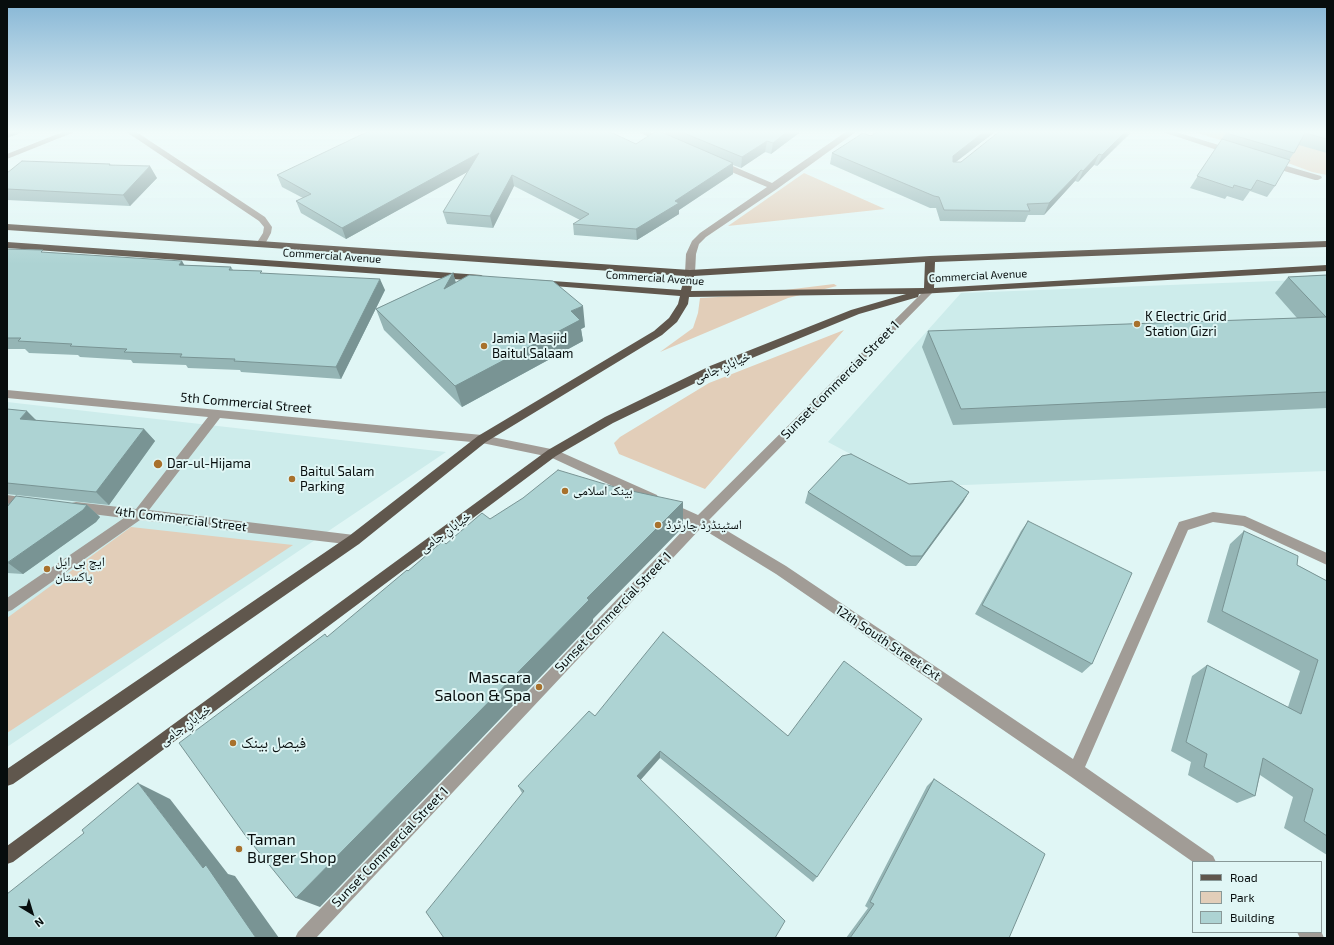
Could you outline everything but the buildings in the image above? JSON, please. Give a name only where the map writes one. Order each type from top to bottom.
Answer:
[{"type":"main road","name":"Commercial Avenue","points":[[7,226],[690,273],[930,259],[1327,244]]},
{"type":"main road","name":"Commercial Avenue","points":[[7,245],[492,279]]},
{"type":"main road","points":[[929,291],[930,259]]},
{"type":"main road","name":"Commercial Avenue","points":[[532,282],[686,294],[929,291],[1327,268]]},
{"type":"main road","points":[[7,778],[354,540],[482,439],[658,333],[673,320],[683,304],[690,273]]},
{"type":"main road","name":"خیابانِ جامی","points":[[7,856],[552,453],[609,420],[714,369],[855,312],[929,291]]},
{"type":"street","points":[[196,175],[262,219],[268,227],[267,233],[261,244]]},
{"type":"street","points":[[746,175],[774,187]]},
{"type":"street","points":[[690,273],[691,254],[695,243],[703,235],[791,175]]},
{"type":"street","points":[[1308,175],[1318,178]]},
{"type":"street","name":"Sunset Commercial Street 1","points":[[311,935],[700,521],[929,291]]},
{"type":"street","name":"5th Commercial Street","points":[[7,394],[482,439],[552,453]]},
{"type":"street","points":[[7,606],[139,514],[217,414]]},
{"type":"street","name":"12th South Street Ext","points":[[552,453],[700,521],[781,570],[1076,770],[1206,861]]},
{"type":"street","points":[[7,500],[42,504]]},
{"type":"street","points":[[17,514],[27,502]]},
{"type":"street","name":"4th Commercial Street","points":[[64,506],[354,540]]},
{"type":"street","points":[[1076,770],[1182,526],[1213,517],[1246,522],[1327,558]]},
{"type":"shaded area","points":[[1327,279],[1327,471],[912,487],[828,442],[961,293]]},
{"type":"shaded area","points":[[7,402],[446,452],[7,747]]},
{"type":"green space","points":[[801,175],[809,175],[885,209],[728,226]]},
{"type":"green space","points":[[834,284],[837,286],[788,298],[660,352],[693,328],[698,313],[700,298],[736,296]]},
{"type":"green space","points":[[844,330],[705,489],[619,454],[614,443],[620,437],[709,383]]},
{"type":"green space","points":[[131,527],[293,545],[7,733],[7,618]]},
{"type":"place","name":"K Electric Grid Station Gizri","points":[[1137,324]]},
{"type":"place","name":"Jamia Masjid Baitul Salaam","points":[[484,346]]},
{"type":"place","name":"Dar-ul-Hijama","points":[[158,464]]},
{"type":"place","name":"Baitul Salam Parking","points":[[292,479]]},
{"type":"place","name":"بینک اسلامی","points":[[565,491]]},
{"type":"place","name":"اسٹینڈرڈ چارٹرڈ","points":[[658,525]]},
{"type":"place","name":"ایچ بی ایل پاکستان","points":[[47,569]]},
{"type":"place","name":"Mascara Saloon & Spa","points":[[539,687]]},
{"type":"place","name":"فیصل بینک","points":[[233,743]]},
{"type":"place","name":"Taman Burger Shop","points":[[239,849]]}]
